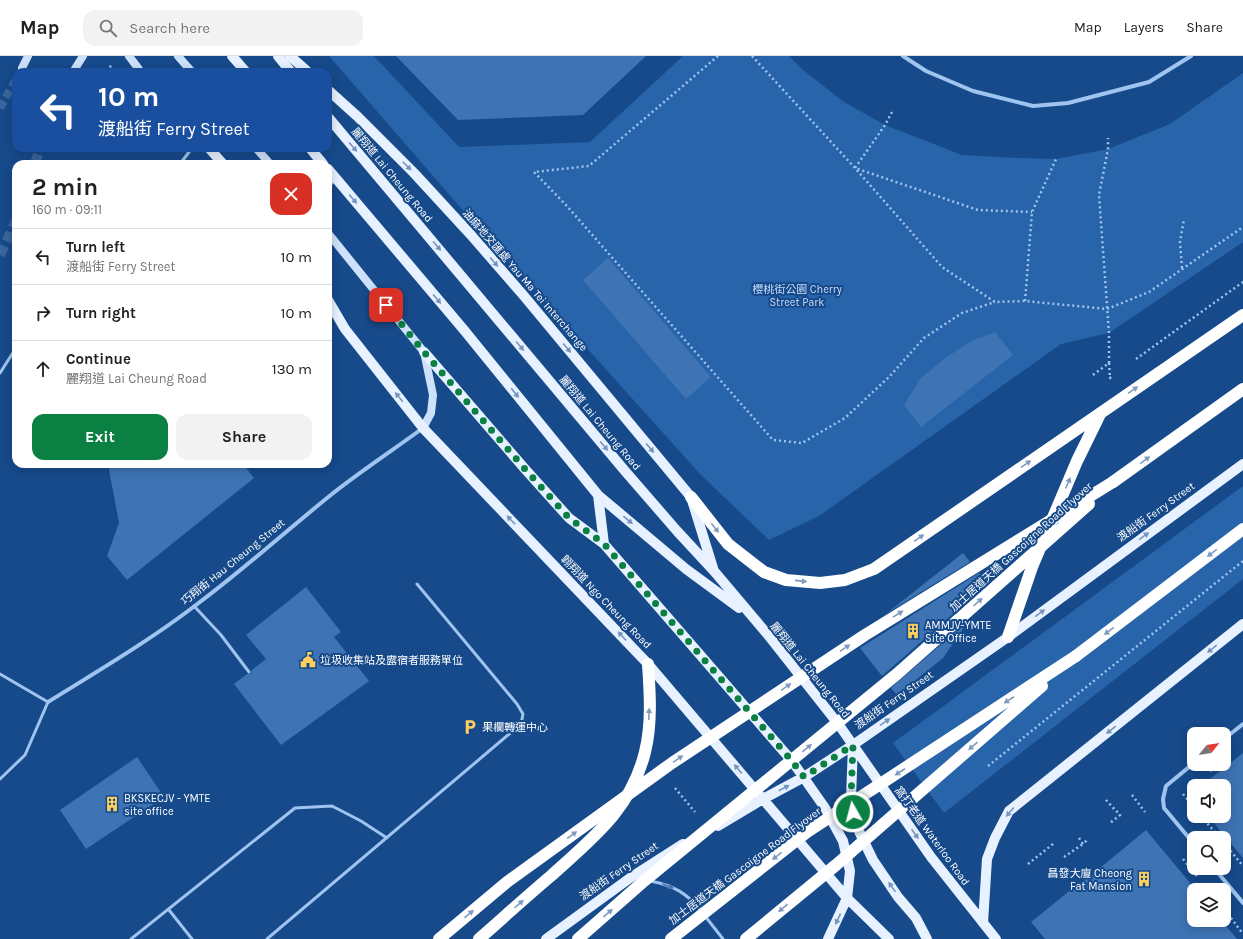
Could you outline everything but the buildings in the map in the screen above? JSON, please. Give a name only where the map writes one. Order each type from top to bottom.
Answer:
[{"type":"highway","points":[[691,497],[728,544],[764,572],[786,580],[820,583],[846,580],[874,569],[1243,315]]},
{"type":"highway","points":[[439,939],[507,882],[672,764],[865,635],[1113,482],[1243,389]]},
{"type":"highway","points":[[1008,637],[1032,567],[1078,461],[1101,413]]},
{"type":"highway","name":"加士居道天橋 Gascoigne Road Flyover","points":[[578,939],[644,881],[897,674],[1113,482]]},
{"type":"highway","points":[[746,939],[836,865],[1076,656],[1243,529]]},
{"type":"highway","name":"加士居道天橋 Gascoigne Road Flyover","points":[[671,939],[807,832],[1076,656]]},
{"type":"highway","points":[[479,939],[605,826],[622,804],[635,782],[645,751],[650,698],[648,664]]},
{"type":"main road","points":[[22,68],[28,56]]},
{"type":"main road","points":[[76,68],[83,56]]},
{"type":"main road","points":[[129,56],[138,68]]},
{"type":"main road","points":[[178,56],[188,68]]},
{"type":"main road","points":[[232,56],[242,68]]},
{"type":"main road","points":[[278,56],[287,68]]},
{"type":"main road","points":[[291,56],[295,68]]},
{"type":"main road","points":[[291,56],[304,68]]},
{"type":"main road","name":"油麻地交匯處 Yau Ma Tei Interchange","points":[[332,94],[414,173],[471,235],[524,296],[691,497]]},
{"type":"main road","name":"麗翔道 Lai Cheung Road","points":[[332,122],[625,471],[714,571],[825,706],[853,745]]},
{"type":"main road","points":[[212,152],[220,160]]},
{"type":"main road","points":[[260,152],[266,160]]},
{"type":"main road","points":[[314,152],[320,160]]},
{"type":"main road","points":[[332,174],[464,330],[598,495],[686,569],[752,617]]},
{"type":"main road","points":[[332,238],[424,352],[525,469],[569,518],[604,544],[792,761],[804,777],[825,808],[843,841],[850,871],[848,898],[828,939]]},
{"type":"main road","points":[[332,307],[345,329],[423,428],[431,413],[433,395],[424,352]]},
{"type":"main road","name":"翺翔道 Ngo Cheung Road","points":[[423,428],[648,664],[763,799]]},
{"type":"main road","name":"渡船街 Ferry Street","points":[[546,939],[630,878],[676,848],[804,777],[853,745],[1008,637],[1243,464]]},
{"type":"main road","points":[[598,495],[604,544]]},
{"type":"main road","points":[[691,497],[714,571]]},
{"type":"main road","points":[[982,923],[987,859],[995,838],[1009,812],[1243,624]]},
{"type":"main road","points":[[853,745],[851,798],[856,825],[873,860],[898,897],[916,918],[927,939]]},
{"type":"main road","name":"窩打老道 Waterloo Road","points":[[853,745],[931,857],[996,939]]},
{"type":"main road","points":[[763,799],[848,898],[889,939]]},
{"type":"street","points":[[903,56],[926,71],[973,91],[1033,106],[1068,103],[1149,82],[1190,56]]},
{"type":"street","name":"巧翔街 Hau Cheung Street","points":[[48,702],[114,661],[194,606],[344,484],[423,428]]},
{"type":"street","points":[[1231,733],[1243,724]]},
{"type":"street","points":[[1187,769],[1166,786],[1163,798],[1164,808],[1187,836]]},
{"type":"street","points":[[1220,875],[1243,903]]},
{"type":"lane","points":[[332,184],[336,180]]},
{"type":"lane","points":[[0,373],[12,354]]},
{"type":"lane","points":[[267,939],[521,724],[523,714],[517,704],[417,584]]},
{"type":"lane","points":[[194,606],[221,635],[249,672]]},
{"type":"lane","points":[[0,674],[48,702],[25,755],[0,780]]},
{"type":"lane","points":[[131,939],[295,808],[332,806],[361,821],[386,838]]},
{"type":"lane","points":[[630,878],[661,883],[682,892],[698,907],[723,939]]},
{"type":"lane","points":[[169,910],[192,939]]},
{"type":"path","points":[[718,56],[590,166],[534,172],[570,210],[773,440],[802,443],[845,418],[889,377],[924,338],[962,313],[995,302],[1025,301],[1107,309],[1149,292],[1243,227]]},
{"type":"path","points":[[752,56],[855,168],[942,266],[995,302]]},
{"type":"path","points":[[855,168],[885,125],[892,112]]},
{"type":"path","points":[[1108,138],[1108,149],[1099,195],[1110,378],[1116,374]]},
{"type":"path","points":[[1025,301],[1032,212],[1056,159]]},
{"type":"path","points":[[855,168],[978,210],[1032,212]]},
{"type":"path","points":[[1182,269],[1180,242],[1184,219]]},
{"type":"path","points":[[1135,360],[1243,282]]},
{"type":"path","points":[[1093,375],[1109,363]]},
{"type":"path","points":[[988,766],[1243,562]]},
{"type":"path","points":[[675,787],[710,830]]},
{"type":"path","points":[[1106,800],[1120,815],[1110,823]]},
{"type":"path","points":[[1207,823],[1214,831]]},
{"type":"path","points":[[1079,838],[1083,844]]},
{"type":"path","points":[[1064,857],[1088,839]]},
{"type":"path","points":[[1028,864],[1053,844]]},
{"type":"path","points":[[1231,851],[1243,866]]},
{"type":"path","points":[[1231,919],[1243,934]]},
{"type":"green space","name":"櫻桃街公園 Cherry Street Park","points":[[329,56],[374,56],[459,147],[590,142],[683,56],[789,56],[802,69],[844,102],[885,125],[962,155],[1056,159],[1108,149],[1170,124],[1243,73],[1243,242],[1109,333],[1061,344],[819,516],[769,540],[700,474],[460,207]]},
{"type":"green space","points":[[1243,486],[1243,579],[944,813],[893,743]]},
{"type":"tunnel","points":[[0,108],[12,86]]},
{"type":"tunnel","points":[[36,160],[39,152]]},
{"type":"tunnel","points":[[0,255],[12,230]]},
{"type":"place","name":"AMMJV-YMTE Site Office","points":[[913,631]]},
{"type":"place","name":"垃圾收集站及露宿者服務單位","points":[[308,660]]},
{"type":"place","name":"果欄轉運中心","points":[[470,727]]},
{"type":"place","name":"BKSKECJV - YMTE site office","points":[[112,804]]},
{"type":"place","name":"昌發大廈 Cheong Fat Mansion","points":[[1144,879]]},
{"type":"route","points":[[386,305],[424,352],[569,518],[604,544],[792,761],[804,777],[853,745],[851,798],[853,812]]}]
